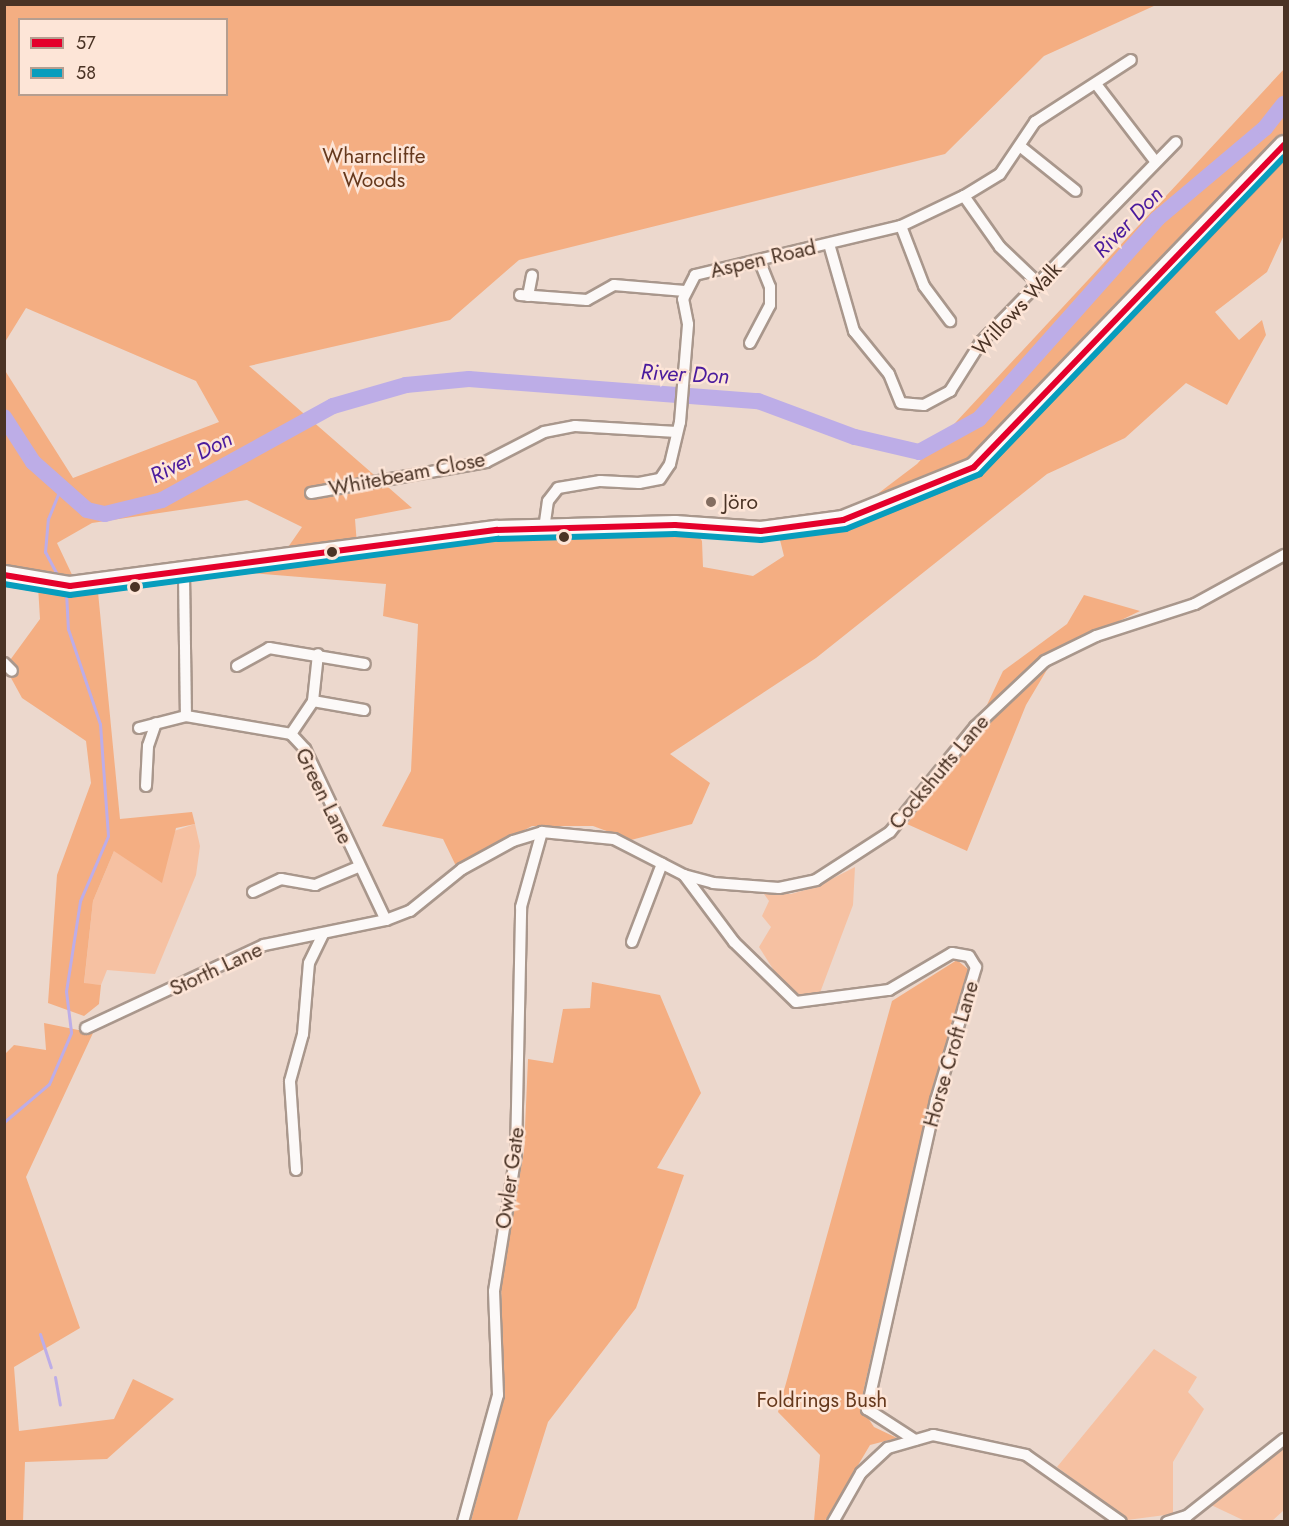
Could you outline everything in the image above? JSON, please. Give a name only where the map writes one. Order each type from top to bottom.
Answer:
[{"type":"main road","points":[[4,575],[63,586],[184,575],[497,530],[675,525],[761,531],[843,520],[974,467],[1284,145]]},
{"type":"street","name":"Aspen Road","points":[[544,529],[548,501],[558,488],[660,478],[670,464],[679,427],[682,370],[688,324],[685,291],[695,275],[760,262],[902,226],[964,196],[1000,174],[1021,147],[1035,122],[1131,60]]},
{"type":"street","points":[[1096,84],[1155,162]]},
{"type":"street","name":"Willows Walk","points":[[829,244],[854,331],[889,374],[901,403],[924,405],[950,391],[981,342],[1040,285],[1176,142]]},
{"type":"street","points":[[1021,147],[1058,168],[1076,191]]},
{"type":"street","points":[[964,196],[1000,247],[1040,285]]},
{"type":"street","points":[[902,226],[924,286],[950,321]]},
{"type":"street","points":[[750,343],[770,305],[770,287],[760,262]]},
{"type":"street","points":[[532,275],[524,296],[587,300],[614,285],[685,291]]},
{"type":"street","name":"Whitebeam Close","points":[[311,493],[486,462],[544,432],[574,426],[679,427]]},
{"type":"street","name":"Cockshutts Lane","points":[[542,832],[614,839],[684,875],[769,888],[822,876],[890,832],[975,727],[1045,661],[1096,636],[1195,604],[1284,555]]},
{"type":"street","points":[[139,728],[186,716],[184,575]]},
{"type":"street","points":[[237,666],[269,648],[318,654],[364,664]]},
{"type":"street","points":[[291,734],[313,701],[318,654]]},
{"type":"street","points":[[313,701],[364,710]]},
{"type":"street","name":"Green Lane","points":[[186,716],[291,734],[305,749],[358,867],[386,920]]},
{"type":"street","points":[[146,786],[148,747],[156,723]]},
{"type":"street","points":[[386,920],[410,911],[462,869],[513,841],[542,832]]},
{"type":"street","name":"Owler Gate","points":[[462,1521],[498,1395],[494,1291],[516,1154],[522,907],[542,832]]},
{"type":"street","points":[[632,942],[662,864]]},
{"type":"street","points":[[253,892],[281,879],[315,885],[358,867]]},
{"type":"street","name":"Horse Croft Lane","points":[[684,875],[734,942],[796,1002],[889,990],[952,953],[969,956],[976,967],[936,1100],[867,1409],[915,1440]]},
{"type":"street","name":"Storth Lane","points":[[86,1028],[264,945],[386,920]]},
{"type":"street","points":[[296,1170],[290,1081],[303,1034],[309,963],[323,934]]},
{"type":"street","points":[[833,1521],[861,1473],[888,1449],[933,1435],[1026,1455],[1121,1521]]},
{"type":"street","points":[[1167,1521],[1187,1515],[1284,1439]]},
{"type":"shaded area","points":[[195,824],[200,846],[196,875],[155,974],[107,970],[101,985],[84,984],[93,901],[114,851]]},
{"type":"shaded area","points":[[855,867],[853,905],[818,998],[797,999],[770,974],[773,969],[759,947],[771,927],[762,916],[769,901],[762,891],[791,894],[816,887]]},
{"type":"shaded area","points":[[1154,1349],[1197,1377],[1188,1392],[1204,1409],[1173,1462],[1173,1514],[1127,1520],[1057,1467]]},
{"type":"shaded area","points":[[1284,1449],[1284,1510],[1272,1521],[1245,1521],[1209,1504]]},
{"type":"green space","name":"Wharncliffe Woods","points":[[5,5],[1156,5],[1044,56],[945,154],[519,260],[450,320],[249,366],[412,508],[355,519],[357,545],[284,553],[302,527],[247,500],[92,523],[57,543],[75,581],[5,569],[4,369],[73,478],[219,422],[196,381],[26,308],[5,342]]},
{"type":"green space","points":[[1284,69],[1284,134],[967,460],[855,511],[917,464]]},
{"type":"green space","points":[[1284,156],[1284,235],[1267,272],[1215,312],[1239,340],[1262,320],[1266,335],[1227,405],[1186,383],[1125,438],[1047,474],[816,658],[670,754],[710,783],[692,824],[631,840],[593,826],[532,826],[456,866],[443,839],[382,826],[411,771],[418,624],[383,616],[386,584],[239,572],[499,537],[694,529],[702,541],[703,567],[753,576],[784,556],[778,532],[847,524],[981,474]]},
{"type":"green space","points":[[38,586],[98,592],[120,819],[192,812],[195,824],[176,828],[162,883],[114,851],[93,901],[84,983],[101,985],[99,1004],[84,1016],[48,1003],[57,875],[91,783],[86,741],[22,698],[5,667],[40,619]]},
{"type":"green space","points":[[1084,595],[1140,611],[1042,658],[986,707],[1003,671],[1067,624]]},
{"type":"green space","points":[[1048,668],[1026,705],[967,851],[907,824],[975,732],[1017,688]]},
{"type":"green space","name":"Foldrings Bush","points":[[957,960],[969,970],[931,1092],[860,1406],[874,1427],[897,1438],[870,1445],[825,1521],[814,1521],[820,1455],[778,1412],[892,1001]]},
{"type":"green space","points":[[592,982],[660,995],[701,1093],[657,1168],[684,1175],[636,1308],[548,1422],[517,1521],[471,1521],[504,1398],[501,1283],[524,1151],[528,1059],[553,1063],[563,1009],[590,1008]]},
{"type":"green space","points":[[44,1023],[93,1033],[26,1177],[80,1328],[14,1367],[19,1431],[114,1419],[133,1379],[174,1399],[107,1459],[25,1462],[23,1522],[4,1521],[4,1055],[14,1045],[46,1050]]},
{"type":"waterway","name":"River Don","points":[[4,417],[33,462],[87,510],[105,514],[162,500],[333,406],[406,385],[469,379],[758,401],[855,437],[919,452],[979,419],[1157,219],[1265,128],[1284,104]]},
{"type":"waterway","points":[[59,578],[45,552],[48,519],[61,487]]},
{"type":"waterway","points":[[66,592],[68,629],[100,724],[108,836],[80,901],[66,991],[71,1032]]},
{"type":"waterway","points":[[4,1122],[49,1084],[71,1033]]},
{"type":"waterway","points":[[40,1334],[51,1367]]},
{"type":"waterway","points":[[55,1377],[60,1405]]},
{"type":"transit line","name":"57","points":[[4,575],[70,586],[497,530],[675,525],[761,531],[843,520],[974,467],[1284,145]]},
{"type":"transit line","name":"58","points":[[4,584],[70,595],[498,539],[675,534],[761,540],[846,529],[980,474],[1284,157]]},
{"type":"place","name":"Jöro","points":[[711,502]]}]
